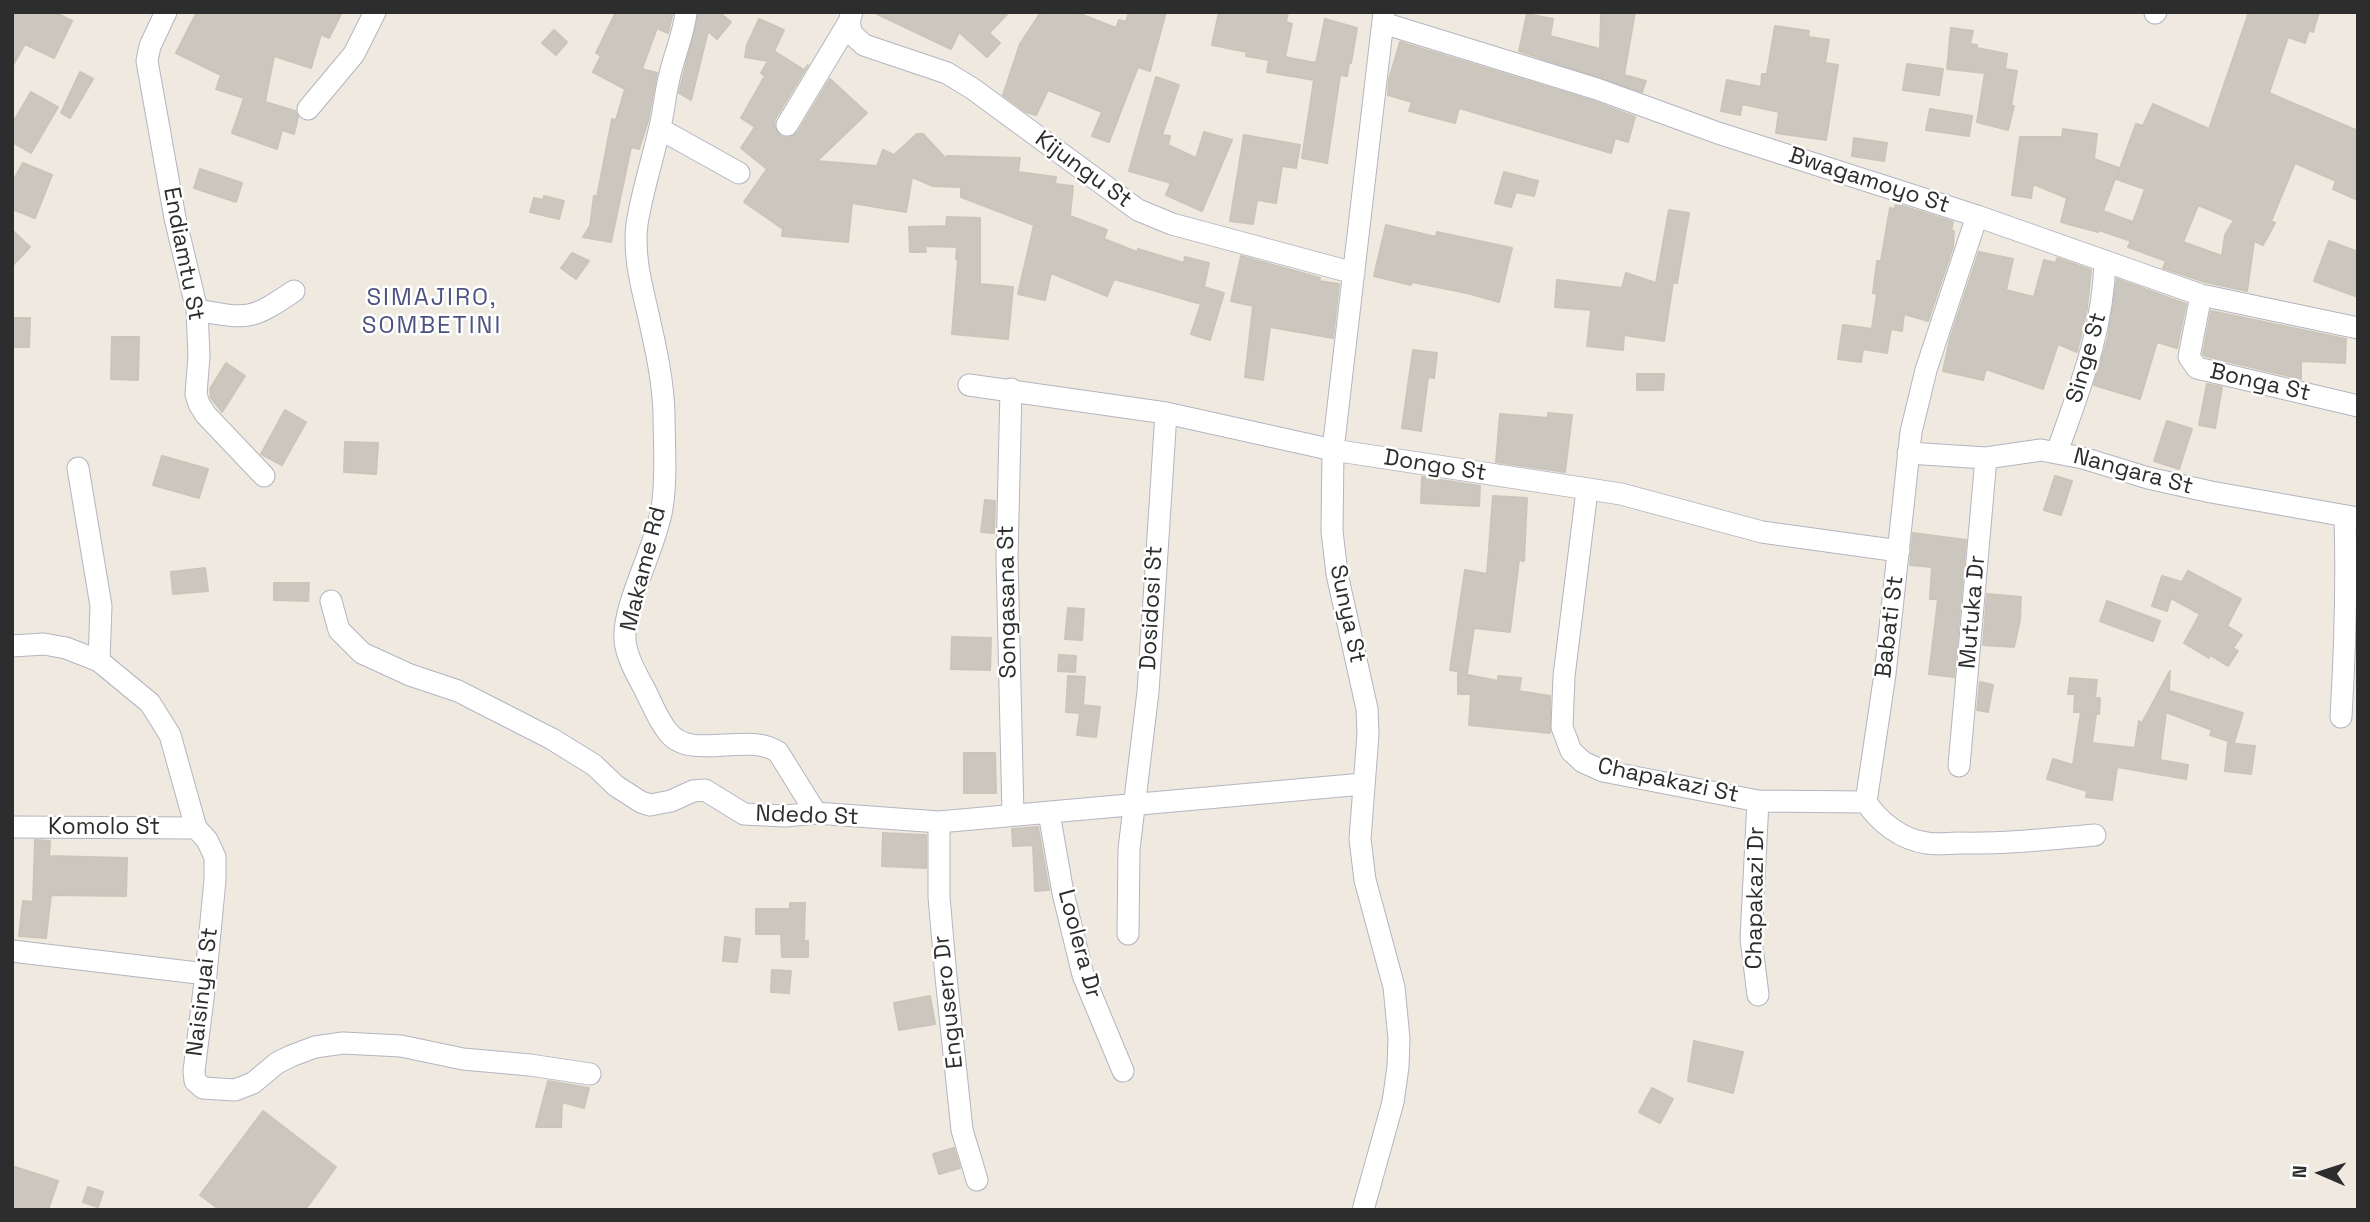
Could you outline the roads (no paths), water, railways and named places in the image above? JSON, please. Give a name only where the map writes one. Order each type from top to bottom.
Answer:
[{"type":"street","name":"Endiamtu St","points":[[166,12],[150,46],[147,61],[175,218],[197,310],[199,356],[196,394],[199,404],[213,424],[264,476]]},
{"type":"street","points":[[308,109],[354,54],[375,12]]},
{"type":"street","points":[[686,12],[664,99],[660,130],[739,173]]},
{"type":"street","points":[[787,125],[850,17]]},
{"type":"street","name":"Kijungu St","points":[[850,17],[852,34],[864,45],[947,73],[973,89],[1138,210],[1172,224],[1354,274]]},
{"type":"street","name":"Sunya St","points":[[1363,1210],[1393,1102],[1399,1039],[1394,987],[1365,880],[1360,839],[1368,734],[1367,709],[1337,574],[1332,531],[1332,450],[1384,18]]},
{"type":"street","name":"Bwagamoyo St","points":[[1384,18],[1597,89],[1718,133],[1977,216],[2201,295],[2358,328]]},
{"type":"street","name":"Makame Rd","points":[[660,130],[643,195],[635,246],[664,411],[662,507],[655,542],[631,602],[625,640],[642,685],[669,733],[679,742],[691,746],[739,743],[771,747],[778,752],[816,813]]},
{"type":"street","name":"Babati St","points":[[1866,802],[1885,674],[1908,453],[1916,405],[1977,216]]},
{"type":"street","name":"Singe St","points":[[2057,452],[2095,343],[2101,312],[2105,261]]},
{"type":"street","points":[[197,310],[243,317],[269,308],[294,290]]},
{"type":"street","name":"Bonga St","points":[[2201,295],[2189,357],[2197,368],[2358,406]]},
{"type":"street","name":"Dongo St","points":[[970,385],[1166,413],[1332,450],[1633,496],[1762,532],[1899,551]]},
{"type":"street","name":"Songasana St","points":[[1010,389],[1007,571],[1013,816]]},
{"type":"street","name":"Dosidosi St","points":[[1128,934],[1128,877],[1147,703],[1166,413]]},
{"type":"street","name":"Nangara St","points":[[1908,453],[1986,458],[2041,450],[2057,452],[2198,489],[2351,517]]},
{"type":"street","name":"Mutuka Dr","points":[[1959,766],[1986,458]]},
{"type":"street","points":[[78,468],[101,606],[99,661]]},
{"type":"street","name":"Chapakazi St","points":[[1587,490],[1564,676],[1562,727],[1571,751],[1583,762],[1603,771],[1758,801],[1866,802]]},
{"type":"street","points":[[2341,717],[2351,517]]},
{"type":"street","name":"Ndedo St","points":[[331,601],[339,630],[362,653],[410,675],[458,691],[552,739],[594,765],[616,786],[641,803],[656,806],[693,791],[705,790],[744,814],[785,816],[816,813],[939,822],[1363,784]]},
{"type":"street","name":"Naisinyai St","points":[[12,646],[44,644],[66,648],[99,661],[150,703],[170,735],[196,828],[207,840],[215,857],[206,974],[194,1071],[195,1081],[203,1088],[235,1090],[253,1083],[277,1063],[291,1056],[315,1047],[343,1043],[401,1046],[463,1059],[590,1074]]},
{"type":"street","name":"Chapakazi Dr","points":[[1758,801],[1751,939],[1758,995]]},
{"type":"street","points":[[1866,802],[1875,817],[1887,826],[1906,837],[1926,843],[2002,844],[2095,835]]},
{"type":"street","name":"Loolera Dr","points":[[1049,813],[1063,893],[1083,975],[1123,1071]]},
{"type":"street","name":"Engusero Dr","points":[[939,822],[939,897],[962,1130],[977,1180]]},
{"type":"street","name":"Komolo St","points":[[12,827],[196,828]]},
{"type":"street","points":[[12,951],[206,974]]},
{"type":"district","name":"SIMAJIRO, SOMBETINI","points":[[432,312]]}]
